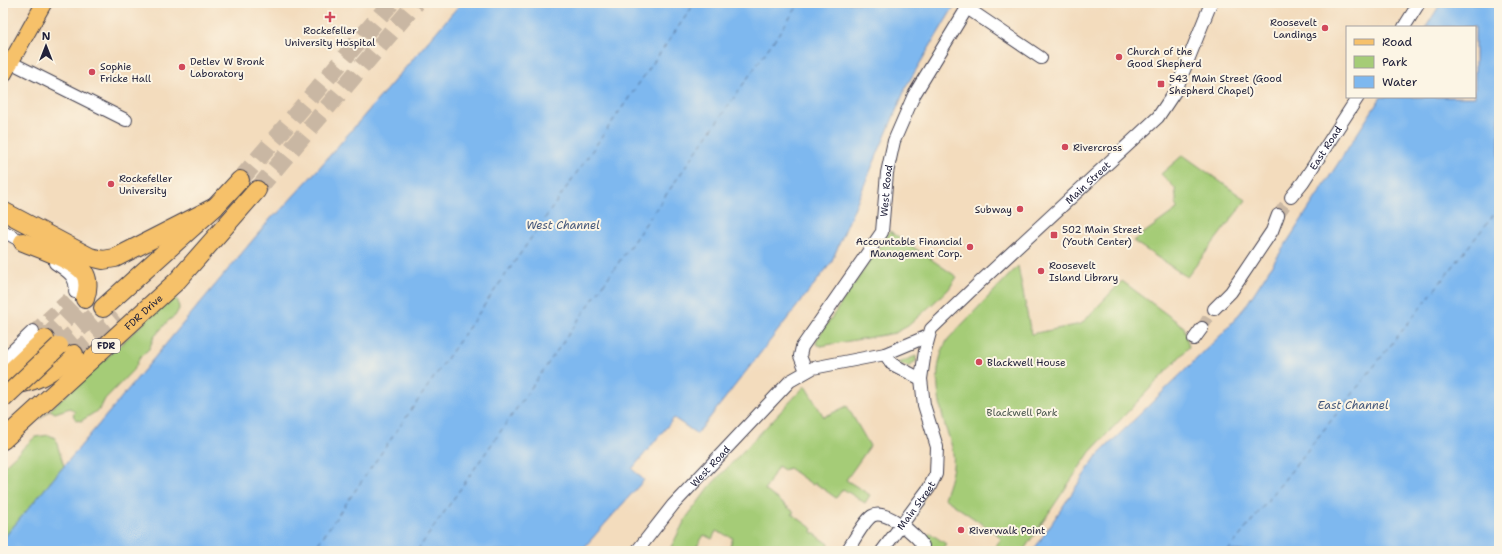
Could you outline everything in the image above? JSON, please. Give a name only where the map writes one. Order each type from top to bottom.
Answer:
[{"type":"highway","points":[[103,308],[215,207],[240,180]]},
{"type":"highway","name":"FDR Drive","points":[[3,440],[177,281],[257,190]]},
{"type":"highway","points":[[3,212],[90,257],[103,260],[115,258],[215,207]]},
{"type":"highway","points":[[23,242],[68,262],[82,270],[87,278],[88,286],[80,295]]},
{"type":"highway","points":[[119,317],[170,274],[205,248]]},
{"type":"highway","points":[[4,375],[23,383],[43,378],[53,342]]},
{"type":"highway","points":[[4,375],[53,342]]},
{"type":"highway","points":[[3,399],[53,342]]},
{"type":"main road","points":[[6,67],[44,3]]},
{"type":"street","name":"Main Street","points":[[882,551],[932,484],[936,471],[937,447],[924,405],[921,379],[928,336],[931,329],[1158,117],[1176,90],[1211,3]]},
{"type":"street","points":[[1405,26],[1419,3]]},
{"type":"street","points":[[969,6],[1041,58]]},
{"type":"street","name":"West Road","points":[[806,371],[800,356],[802,347],[882,232],[887,173],[894,141],[914,95],[969,6]]},
{"type":"street","points":[[6,67],[126,120]]},
{"type":"street","name":"East Road","points":[[1291,197],[1303,182],[1357,98]]},
{"type":"street","points":[[1214,309],[1231,292],[1272,231],[1278,215]]},
{"type":"street","points":[[3,231],[23,242]]},
{"type":"street","points":[[1194,339],[1202,328]]},
{"type":"street","name":"Main Street","points":[[885,354],[928,336]]},
{"type":"street","points":[[885,354],[892,364],[921,379]]},
{"type":"street","name":"West Road","points":[[637,551],[678,501],[784,387],[806,371],[821,366],[885,354]]},
{"type":"street","points":[[847,551],[873,516],[884,515],[901,525],[919,540],[922,546],[919,551]]},
{"type":"green space","points":[[1183,155],[1246,200],[1187,277],[1133,241],[1177,209],[1175,188],[1161,174]]},
{"type":"green space","points":[[890,231],[957,277],[948,290],[908,326],[895,333],[821,346],[816,344],[817,339]]},
{"type":"green space","name":"Blackwell Park","points":[[1018,266],[1031,334],[1081,324],[1122,281],[1184,327],[1189,347],[1090,452],[1023,551],[997,551],[995,547],[1001,539],[998,535],[944,498],[951,476],[953,453],[941,406],[938,372],[939,361],[948,339]]},
{"type":"green space","points":[[173,296],[178,301],[179,309],[175,316],[169,320],[154,337],[149,349],[140,357],[135,368],[105,399],[100,409],[81,421],[76,420],[73,415],[75,412],[70,408],[55,413],[50,410],[40,419]]},
{"type":"green space","points":[[916,356],[916,361],[909,367],[898,363]]},
{"type":"green space","points":[[805,386],[824,417],[847,406],[870,446],[846,480],[870,495],[865,503],[843,489],[836,498],[815,483],[813,485],[789,468],[784,470],[778,466],[765,490],[794,512],[792,514],[813,529],[812,532],[829,544],[827,551],[728,551],[733,538],[716,531],[712,539],[704,535],[694,551],[674,551],[670,549],[686,518],[711,485]]},
{"type":"green space","points":[[49,435],[55,438],[64,466],[3,539],[3,467],[35,437]]},
{"type":"green space","points":[[930,533],[946,544],[940,551],[933,551],[928,547],[930,542],[927,536]]},
{"type":"water","name":"West Channel","points":[[461,3],[956,3],[907,85],[831,263],[697,434],[674,418],[632,469],[644,480],[581,551],[3,551],[3,539],[272,217],[278,213],[319,168]]},
{"type":"water","name":"East Channel","points":[[1441,3],[1499,3],[1499,551],[1033,551],[1096,457],[1225,331],[1245,307],[1380,98],[1476,98],[1476,26],[1427,26]]},
{"type":"ferry route","points":[[313,551],[695,3]]},
{"type":"ferry route","points":[[417,551],[800,3]]},
{"type":"ferry route","points":[[1228,551],[1492,217],[1499,206]]},
{"type":"tunnel","points":[[240,180],[391,3]]},
{"type":"tunnel","points":[[257,190],[416,3]]},
{"type":"tunnel","points":[[1278,215],[1291,197]]},
{"type":"tunnel","points":[[33,331],[75,292]]},
{"type":"tunnel","points":[[45,339],[85,299]]},
{"type":"tunnel","points":[[59,346],[103,308]]},
{"type":"tunnel","points":[[1202,328],[1214,309]]},
{"type":"tunnel","points":[[74,354],[119,317]]},
{"type":"place","name":"Rockefeller University Hospital","points":[[330,17]]},
{"type":"place","name":"Roosevelt Landings","points":[[1325,28]]},
{"type":"place","name":"Church of the Good Shepherd","points":[[1119,57]]},
{"type":"place","name":"Detlev W Bronk Laboratory","points":[[182,67]]},
{"type":"place","name":"Sophie Fricke Hall","points":[[92,72]]},
{"type":"place","name":"543 Main Street (Good Shepherd Chapel)","points":[[1161,84]]},
{"type":"place","name":"Rivercross","points":[[1065,147]]},
{"type":"place","name":"Rockefeller University","points":[[111,184]]},
{"type":"place","name":"Subway","points":[[1020,209]]},
{"type":"place","name":"502 Main Street (Youth Center)","points":[[1054,235]]},
{"type":"place","name":"Accountable Financial Management Corp.","points":[[970,247]]},
{"type":"place","name":"Roosevelt Island Library","points":[[1041,271]]},
{"type":"place","name":"Blackwell House","points":[[979,362]]},
{"type":"place","name":"Riverwalk Point","points":[[961,530]]}]
